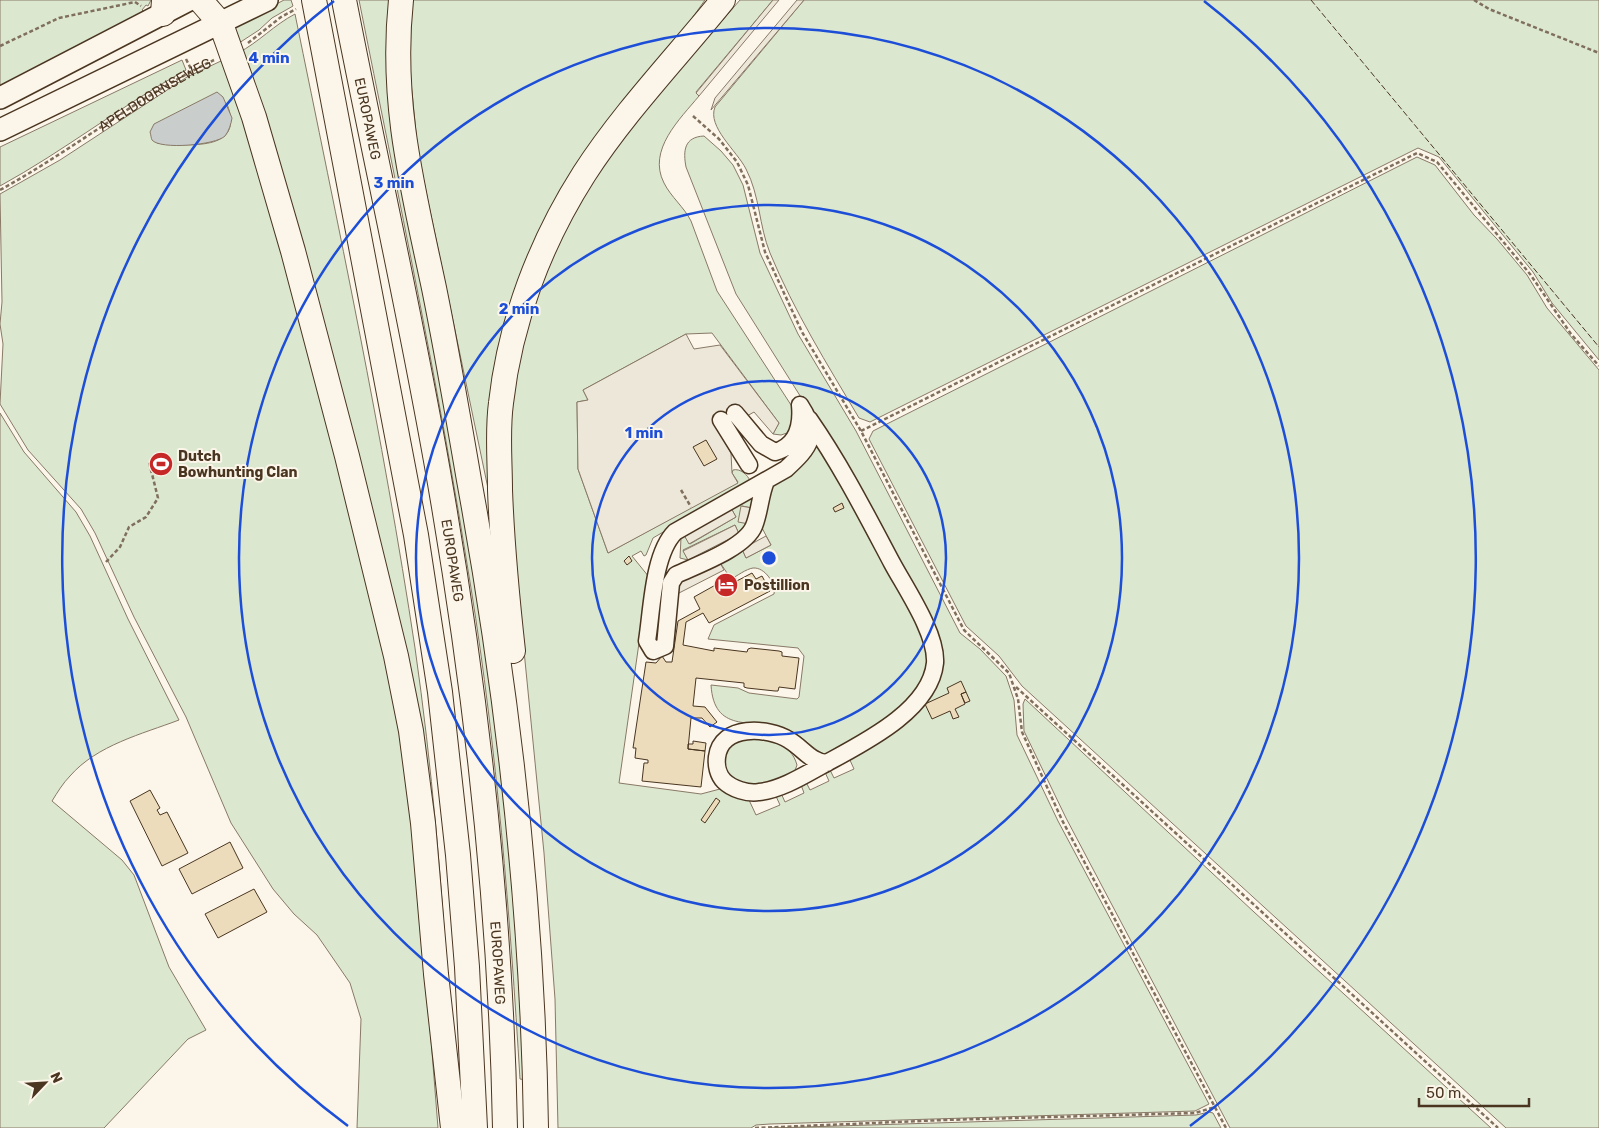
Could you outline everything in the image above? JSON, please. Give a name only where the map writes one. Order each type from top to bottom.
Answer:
[{"type":"highway","points":[[200,0],[221,24],[254,117],[293,251],[347,456],[396,656],[411,731],[423,823],[436,974],[453,1128]]},
{"type":"highway","points":[[401,0],[398,100],[405,148],[440,318],[474,504],[495,636],[518,825],[533,1021],[536,1128]]},
{"type":"highway","points":[[518,825],[523,747],[501,546],[498,452],[501,404],[516,325],[531,278],[555,225],[584,174],[626,117],[723,0]]},
{"type":"highway","points":[[309,2],[318,23],[416,535],[438,682],[464,920],[475,1128]]},
{"type":"highway","name":"EUROPAWEG","points":[[345,4],[411,327],[442,497],[469,682],[489,827],[500,981],[505,1128]]},
{"type":"main road","points":[[0,98],[164,7],[189,0]]},
{"type":"main road","points":[[0,130],[267,0]]},
{"type":"lane","points":[[749,465],[728,416],[761,444],[775,452],[789,446],[794,440],[801,418],[800,405],[830,448],[855,494],[926,627],[934,652],[934,664],[929,682],[905,713],[870,740],[827,763],[773,789],[752,793],[726,783],[720,777],[717,759],[722,744],[729,737],[738,732],[752,731],[789,739],[814,760],[827,763]]},
{"type":"lane","points":[[770,478],[761,491],[754,525],[749,535],[736,545],[676,575],[671,583],[665,646],[653,651],[647,641],[660,562],[667,540],[675,532],[770,478],[786,469],[807,448],[812,428],[809,419]]},
{"type":"lane","points":[[730,463],[749,465],[770,478]]},
{"type":"lane","points":[[660,562],[676,575]]},
{"type":"path","points":[[0,46],[59,18],[123,3],[117,0]]},
{"type":"path","points":[[1474,0],[1489,9],[1599,53]]},
{"type":"path","name":"APELDOORNSEWEG","points":[[0,190],[58,157],[169,84],[258,37],[281,17],[309,2]]},
{"type":"path","points":[[694,116],[719,139],[737,162],[748,185],[765,252],[802,332],[861,431],[964,630],[1009,673],[1015,686],[1022,732],[1062,820],[1226,1128]]},
{"type":"path","points":[[861,431],[1417,153],[1437,162],[1530,274],[1571,334],[1599,366]]},
{"type":"path","points":[[106,562],[120,547],[129,527],[146,517],[158,498],[149,462]]},
{"type":"path","points":[[681,490],[691,508]]},
{"type":"path","points":[[1015,686],[1498,1128]]},
{"type":"path","points":[[755,1128],[935,1120],[1196,1113],[1215,1107]]},
{"type":"green space","points":[[0,0],[151,0],[148,6],[146,5],[142,10],[144,12],[0,89]]},
{"type":"green space","points":[[284,0],[291,0],[293,6],[272,18],[259,30],[236,45],[231,28]]},
{"type":"green space","points":[[359,0],[394,0],[400,178],[441,381],[478,588],[509,832],[526,1080],[520,1079],[502,833],[488,710],[471,588],[432,367]]},
{"type":"green space","points":[[412,0],[705,0],[547,222],[490,498],[418,153],[409,61]]},
{"type":"green space","points":[[740,0],[773,0],[696,92],[699,96],[668,136],[660,159],[660,171],[667,188],[691,221],[717,291],[793,408],[796,416],[790,432],[781,435],[773,434],[779,423],[712,333],[686,334],[583,390],[588,400],[577,402],[578,469],[608,553],[738,482],[732,473],[733,470],[743,472],[750,481],[653,538],[646,555],[644,556],[641,551],[632,556],[649,577],[642,642],[639,643],[619,783],[701,794],[720,789],[749,800],[756,815],[780,805],[775,794],[780,791],[785,802],[804,793],[800,782],[805,780],[810,790],[829,781],[824,770],[829,768],[834,778],[854,769],[849,758],[940,678],[941,662],[826,437],[736,294],[686,167],[686,146],[692,139],[704,136],[733,165],[743,185],[760,253],[798,334],[856,431],[960,633],[980,649],[1006,676],[1014,700],[1017,735],[1058,821],[1209,1104],[1195,1111],[770,1124],[756,1125],[751,1128],[558,1128],[555,999],[544,853],[511,519],[511,405],[525,323],[559,236],[618,141]]},
{"type":"green space","points":[[804,0],[1599,0],[1599,360],[1552,303],[1533,272],[1439,157],[1418,148],[870,422],[859,418],[779,275],[766,243],[751,179],[742,162],[724,139],[715,123],[715,107]]},
{"type":"green space","points":[[295,14],[389,489],[415,648],[436,826],[449,1005],[433,838],[238,53]]},
{"type":"green space","points":[[182,60],[186,70],[0,186],[0,147]]},
{"type":"green space","points":[[221,61],[231,67],[279,232],[399,710],[419,887],[438,1128],[357,1128],[361,1019],[350,983],[317,935],[294,914],[273,889],[231,823],[186,717],[134,617],[95,533],[81,509],[28,450],[0,404],[3,344],[0,324],[2,302],[0,194],[60,160],[187,77]],"holes":[[[227,104],[231,120],[228,131],[221,138],[210,143],[183,145],[157,143]]]},
{"type":"green space","points":[[1417,157],[1435,165],[1474,215],[1527,275],[1547,308],[1599,370],[1599,1128],[1506,1128],[1022,686],[999,656],[966,626],[869,439],[873,431]]},
{"type":"green space","points":[[0,413],[24,452],[76,512],[90,536],[128,619],[179,720],[135,736],[93,756],[67,779],[52,801],[122,860],[134,875],[169,967],[206,1030],[188,1039],[104,1128],[0,1128]]},
{"type":"green space","points":[[818,443],[922,628],[930,664],[919,689],[895,715],[825,755],[789,730],[736,721],[726,717],[719,711],[714,700],[711,685],[738,688],[749,693],[797,699],[799,697],[804,656],[798,648],[708,639],[714,625],[774,594],[769,577],[762,570],[753,568],[731,579],[719,561],[742,549],[746,558],[771,545],[761,526],[770,486]]},
{"type":"green space","points":[[754,495],[752,508],[742,506],[749,524],[739,534],[735,525],[683,550],[688,560],[680,558],[681,538],[684,535],[690,544],[736,517],[731,508]]},
{"type":"green space","points":[[1025,699],[1254,912],[1491,1128],[1230,1128],[1066,818],[1024,731],[1023,704]]},
{"type":"green space","points":[[751,737],[779,744],[790,752],[797,765],[794,773],[767,783],[750,784],[733,778],[725,772],[724,754],[734,742]]},
{"type":"green space","points":[[1213,1113],[1221,1128],[772,1128],[1196,1115]]},
{"type":"shaded area","points":[[773,0],[779,0],[699,96],[696,93]]},
{"type":"shaded area","points":[[797,0],[804,0],[711,110],[715,98]]},
{"type":"shaded area","points":[[217,92],[223,97],[232,118],[225,136],[211,142],[176,146],[157,143],[152,140],[150,132],[154,124]]},
{"type":"shaded area","points":[[686,334],[694,349],[720,345],[779,423],[773,434],[754,412],[719,432],[731,453],[732,473],[738,483],[608,553],[578,469],[577,402],[588,400],[583,390]]},
{"type":"shaded area","points":[[741,506],[752,508],[749,524],[738,522]]},
{"type":"shaded area","points":[[731,508],[736,517],[689,544],[684,535]]},
{"type":"shaded area","points":[[735,525],[739,534],[688,560],[683,551]]},
{"type":"shaded area","points":[[766,536],[771,545],[746,558],[742,549]]},
{"type":"shaded area","points":[[719,561],[724,570],[679,593],[675,584]]},
{"type":"building","points":[[706,440],[717,459],[704,466],[693,447]]},
{"type":"building","points":[[164,455],[170,468],[158,474],[152,460]]},
{"type":"building","points":[[842,503],[844,508],[835,512],[833,508]]},
{"type":"building","points":[[629,556],[632,561],[627,565],[624,561]]},
{"type":"building","points":[[752,573],[756,579],[762,576],[770,591],[709,623],[703,613],[686,622],[683,645],[714,651],[714,648],[747,652],[751,648],[779,651],[782,652],[782,656],[799,658],[795,689],[779,687],[778,691],[775,691],[747,688],[744,687],[744,683],[696,678],[693,706],[705,707],[717,722],[710,727],[702,718],[691,718],[688,749],[705,751],[701,787],[642,781],[644,763],[648,763],[648,760],[635,758],[636,748],[633,748],[646,662],[656,663],[662,656],[666,662],[672,662],[678,621],[700,609],[694,597],[728,578],[731,584]]},
{"type":"building","points":[[961,681],[966,692],[961,694],[965,704],[955,709],[959,717],[953,719],[950,711],[932,719],[925,704],[949,693],[947,688]]},
{"type":"building","points":[[966,692],[970,701],[965,703],[961,694]]},
{"type":"building","points":[[693,741],[706,743],[705,751],[688,749],[688,744],[693,744]]},
{"type":"building","points":[[150,790],[160,808],[157,810],[160,815],[167,812],[188,853],[162,866],[130,801]]},
{"type":"building","points":[[716,798],[720,801],[705,823],[701,820]]},
{"type":"building","points":[[230,842],[243,868],[192,894],[179,869]]},
{"type":"building","points":[[254,889],[267,912],[218,938],[205,914]]},
{"type":"fence","points":[[1311,0],[1599,347]]},
{"type":"place","name":"Dutch Bowhunting Clan","points":[[161,464]]},
{"type":"place","name":"Postillion","points":[[726,585]]}]
